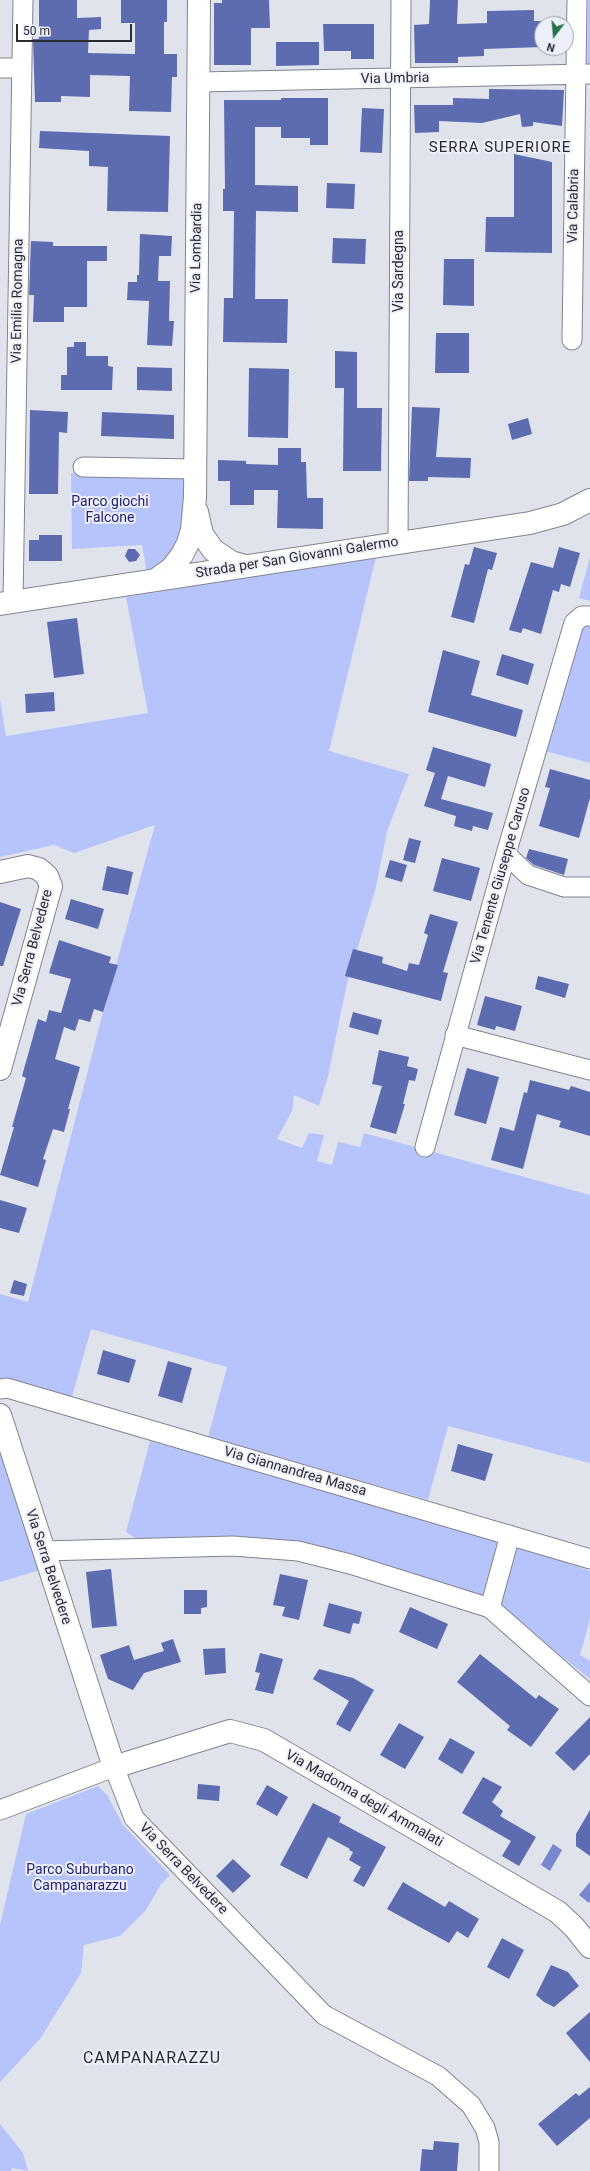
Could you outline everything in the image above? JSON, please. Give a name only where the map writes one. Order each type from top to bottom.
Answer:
[{"type":"street","name":"Via Emilia Romagna","points":[[7,603],[23,0]]},
{"type":"street","name":"Via Lombardia","points":[[195,538],[194,469],[200,82],[199,0]]},
{"type":"street","name":"Via Sardegna","points":[[398,543],[401,0]]},
{"type":"street","name":"Via Calabria","points":[[572,340],[583,74],[577,0]]},
{"type":"street","points":[[0,68],[22,68]]},
{"type":"street","name":"Via Umbria","points":[[200,82],[583,74]]},
{"type":"street","points":[[83,467],[194,469]]},
{"type":"street","name":"Strada per San Giovanni Galermo","points":[[7,603],[545,520],[563,514],[590,500]]},
{"type":"street","points":[[195,538],[230,562],[245,566]]},
{"type":"street","points":[[195,538],[202,554],[198,573]]},
{"type":"street","points":[[157,580],[171,570],[195,538]]},
{"type":"street","name":"Via Tenente Giuseppe Caruso","points":[[425,1147],[506,854],[574,623],[582,616],[590,616]]},
{"type":"street","points":[[506,854],[528,876],[564,887],[590,887]]},
{"type":"street","name":"Via Serra Belvedere","points":[[0,872],[28,866],[39,869],[47,876],[51,886],[0,1069]]},
{"type":"street","points":[[455,1035],[590,1070]]},
{"type":"street","name":"Via Giannandrea Massa","points":[[0,1389],[7,1388],[590,1559]]},
{"type":"street","name":"Via Serra Belvedere","points":[[0,1415],[114,1767],[134,1818],[324,2015],[438,2076],[471,2105],[485,2128],[489,2142],[489,2171]]},
{"type":"street","points":[[490,1608],[510,1535]]},
{"type":"street","points":[[43,1551],[233,1546],[298,1551],[350,1564],[490,1608],[590,1696]]},
{"type":"street","name":"Via Madonna degli Ammalati","points":[[114,1767],[230,1731],[264,1740],[558,1912],[574,1927],[590,1947]]},
{"type":"street","points":[[0,1810],[114,1767]]},
{"type":"green space","points":[[588,0],[590,0],[590,67],[587,67]]},
{"type":"green space","name":"Parco giochi Falcone","points":[[71,473],[183,474],[183,521],[176,544],[167,559],[147,573],[142,545],[72,549]]},
{"type":"green space","points":[[376,557],[329,751],[409,774],[387,831],[376,887],[347,983],[328,1076],[319,1106],[294,1095],[292,1111],[277,1139],[302,1148],[309,1133],[324,1135],[317,1161],[332,1165],[338,1142],[360,1147],[364,1133],[590,1195],[590,1463],[448,1426],[428,1500],[208,1437],[227,1367],[91,1329],[72,1397],[0,1378],[0,1294],[28,1302],[103,1012],[155,825],[74,853],[54,845],[0,857],[0,700],[6,736],[148,713],[126,597]]},
{"type":"green space","points":[[590,557],[590,601],[579,598]]},
{"type":"green space","points":[[590,624],[590,763],[545,751],[578,635],[583,627]]},
{"type":"green space","points":[[150,1441],[474,1532],[498,1543],[487,1593],[481,1597],[351,1559],[154,1542],[135,1538],[126,1532]]},
{"type":"green space","points":[[0,1447],[40,1570],[0,1582]]},
{"type":"green space","points":[[525,1547],[590,1571],[590,1619],[580,1655],[590,1661],[590,1679],[501,1608],[513,1550]]},
{"type":"green space","name":"Parco Suburbano Campanarazzu","points":[[98,1786],[107,1795],[123,1825],[170,1875],[161,1884],[146,1910],[120,1936],[84,1945],[81,1973],[40,2039],[0,2082],[0,1925],[26,1814]]},
{"type":"green space","points":[[0,2124],[23,2153],[28,2171],[12,2168],[11,2171],[0,2171]]},
{"type":"shaded area","points":[[553,1844],[562,1850],[550,1871],[541,1865]]},
{"type":"shaded area","points":[[590,1882],[590,1901],[589,1903],[579,1895]]},
{"type":"building","points":[[39,0],[77,0],[77,18],[101,17],[101,29],[89,30],[88,53],[135,54],[135,23],[121,23],[121,0],[167,0],[167,22],[164,22],[164,54],[177,54],[177,77],[172,77],[171,112],[129,111],[130,76],[90,75],[90,97],[61,96],[61,102],[35,102],[33,39],[39,39]]},
{"type":"building","points":[[222,0],[269,0],[270,28],[251,28],[251,65],[214,65],[214,3],[222,3]]},
{"type":"building","points":[[430,0],[458,0],[457,24],[487,23],[487,11],[534,10],[534,47],[484,49],[484,56],[458,57],[458,63],[415,63],[414,25],[429,24]]},
{"type":"building","points":[[323,24],[374,24],[374,59],[351,59],[351,51],[324,51]]},
{"type":"building","points":[[276,42],[319,42],[319,65],[276,66]]},
{"type":"building","points":[[489,89],[564,90],[562,126],[533,122],[533,126],[522,127],[520,114],[482,123],[439,121],[439,132],[415,133],[414,105],[453,105],[453,98],[489,99]]},
{"type":"building","points":[[281,98],[328,98],[328,145],[310,145],[310,138],[281,138],[281,127],[255,127],[255,185],[298,186],[298,212],[256,211],[255,299],[288,299],[287,343],[223,342],[224,298],[233,298],[234,211],[223,211],[223,189],[225,189],[224,100],[281,100]]},
{"type":"building","points":[[362,108],[384,109],[382,153],[360,152]]},
{"type":"building","points":[[40,131],[170,136],[168,212],[107,211],[108,167],[89,166],[89,151],[39,148]]},
{"type":"building","points":[[514,154],[552,162],[552,253],[485,252],[486,217],[514,217]]},
{"type":"building","points":[[327,183],[355,184],[354,209],[326,208]]},
{"type":"building","points":[[140,234],[172,236],[171,256],[159,256],[158,281],[170,281],[169,321],[174,321],[172,346],[147,345],[149,301],[127,300],[128,282],[137,282],[137,275],[139,275]]},
{"type":"building","points":[[333,238],[366,239],[365,264],[332,263]]},
{"type":"building","points":[[31,241],[53,242],[53,246],[107,246],[107,261],[87,261],[87,307],[64,307],[64,322],[33,322],[34,295],[29,295]]},
{"type":"building","points":[[444,259],[474,259],[474,306],[443,305]]},
{"type":"building","points":[[436,333],[469,333],[469,373],[435,373]]},
{"type":"building","points":[[74,342],[86,342],[86,356],[108,356],[108,366],[113,367],[112,390],[61,390],[61,375],[67,375],[67,347],[74,347]]},
{"type":"building","points":[[335,351],[357,352],[357,408],[382,408],[381,471],[343,471],[344,388],[335,388]]},
{"type":"building","points":[[137,367],[172,368],[172,391],[137,390]]},
{"type":"building","points":[[249,368],[289,369],[288,438],[248,437]]},
{"type":"building","points":[[412,407],[440,408],[436,457],[471,458],[470,478],[428,477],[428,481],[409,481]]},
{"type":"building","points":[[30,410],[68,412],[67,433],[59,432],[58,494],[29,494]]},
{"type":"building","points":[[102,412],[174,415],[174,439],[101,436]]},
{"type":"building","points":[[528,418],[532,434],[512,440],[508,424]]},
{"type":"building","points":[[278,448],[301,448],[301,462],[306,462],[307,498],[323,498],[323,529],[277,528],[278,490],[254,490],[254,505],[230,505],[230,481],[218,481],[218,460],[246,461],[246,464],[278,465]]},
{"type":"building","points":[[39,535],[62,535],[62,561],[29,561],[29,540],[39,540]]},
{"type":"building","points":[[474,547],[497,553],[492,570],[488,569],[474,623],[451,617],[465,564],[469,565]]},
{"type":"building","points":[[559,547],[580,553],[570,587],[561,584],[559,592],[553,590],[541,634],[523,628],[521,633],[509,630],[531,562],[553,568]]},
{"type":"building","points":[[128,549],[135,549],[140,555],[136,561],[129,562],[125,556]]},
{"type":"building","points":[[77,618],[84,674],[54,678],[47,622]]},
{"type":"building","points":[[443,650],[480,661],[471,695],[523,710],[516,737],[428,712]]},
{"type":"building","points":[[502,654],[534,664],[528,685],[496,675]]},
{"type":"building","points":[[54,692],[55,711],[26,713],[25,694]]},
{"type":"building","points":[[433,747],[491,764],[485,787],[448,776],[441,799],[493,813],[488,830],[473,826],[472,831],[454,826],[456,816],[424,806],[435,773],[426,770]]},
{"type":"building","points":[[550,769],[590,780],[590,798],[579,838],[539,826],[550,788],[545,787]]},
{"type":"building","points":[[409,838],[421,841],[415,863],[403,860]]},
{"type":"building","points":[[529,849],[568,859],[564,875],[534,865],[526,858]]},
{"type":"building","points":[[442,858],[480,868],[471,901],[433,891]]},
{"type":"building","points":[[390,860],[407,865],[402,882],[385,877]]},
{"type":"building","points":[[107,866],[133,872],[128,895],[102,890]]},
{"type":"building","points":[[71,899],[104,909],[98,929],[65,919]]},
{"type":"building","points":[[0,902],[21,909],[3,966],[0,966]]},
{"type":"building","points":[[430,914],[458,922],[443,972],[448,973],[441,1001],[345,976],[353,949],[383,957],[382,963],[407,971],[409,963],[419,965],[428,935],[424,933]]},
{"type":"building","points":[[59,940],[111,957],[109,963],[118,965],[103,1012],[94,1009],[90,1022],[79,1019],[75,1031],[64,1027],[55,1059],[80,1067],[68,1109],[70,1109],[64,1132],[53,1129],[43,1159],[46,1160],[38,1187],[0,1175],[26,1078],[22,1076],[38,1019],[46,1022],[49,1010],[61,1013],[71,979],[49,973]]},
{"type":"building","points":[[538,976],[569,984],[565,998],[535,989]]},
{"type":"building","points":[[485,996],[522,1006],[515,1031],[496,1026],[495,1030],[477,1025]]},
{"type":"building","points":[[353,1012],[382,1020],[378,1035],[349,1027]]},
{"type":"building","points":[[379,1050],[409,1057],[407,1066],[418,1069],[415,1081],[409,1080],[403,1104],[405,1104],[396,1134],[370,1127],[382,1086],[372,1084]]},
{"type":"building","points":[[467,1068],[499,1077],[486,1124],[454,1115]]},
{"type":"building","points":[[530,1080],[569,1090],[571,1086],[590,1092],[590,1136],[559,1127],[561,1121],[537,1114],[523,1169],[491,1160],[500,1127],[514,1131],[524,1092],[527,1093]]},
{"type":"building","points":[[0,1200],[27,1208],[19,1233],[0,1228]]},
{"type":"building","points":[[14,1280],[27,1284],[24,1296],[10,1293]]},
{"type":"building","points":[[103,1350],[136,1360],[129,1383],[97,1374]]},
{"type":"building","points":[[168,1361],[192,1368],[182,1403],[158,1396]]},
{"type":"building","points":[[458,1444],[493,1454],[485,1481],[451,1471]]},
{"type":"building","points":[[111,1569],[117,1626],[92,1628],[86,1572]]},
{"type":"building","points":[[280,1574],[308,1580],[299,1620],[282,1616],[285,1607],[273,1605]]},
{"type":"building","points":[[184,1590],[207,1590],[207,1607],[201,1608],[201,1614],[184,1614]]},
{"type":"building","points":[[329,1603],[362,1612],[359,1624],[353,1623],[350,1634],[323,1626]]},
{"type":"building","points":[[410,1607],[448,1624],[437,1649],[399,1632]]},
{"type":"building","points":[[173,1639],[181,1662],[144,1673],[133,1690],[108,1679],[100,1655],[129,1645],[134,1660],[164,1651],[161,1643]]},
{"type":"building","points":[[225,1648],[226,1673],[205,1675],[203,1649]]},
{"type":"building","points":[[260,1653],[283,1659],[273,1694],[255,1690],[260,1673],[255,1672]]},
{"type":"building","points":[[480,1654],[536,1699],[539,1695],[559,1709],[531,1747],[507,1730],[510,1726],[457,1682]]},
{"type":"building","points":[[319,1669],[353,1678],[374,1690],[350,1732],[336,1724],[349,1701],[313,1679]]},
{"type":"building","points":[[590,1717],[590,1754],[574,1771],[555,1753]]},
{"type":"building","points":[[399,1723],[424,1737],[405,1769],[380,1755]]},
{"type":"building","points":[[450,1738],[475,1752],[462,1774],[438,1759]]},
{"type":"building","points":[[483,1777],[502,1787],[492,1802],[503,1811],[500,1816],[536,1837],[519,1866],[502,1856],[511,1841],[462,1813]]},
{"type":"building","points":[[198,1784],[220,1786],[219,1801],[197,1799]]},
{"type":"building","points":[[267,1785],[288,1797],[277,1816],[256,1804]]},
{"type":"building","points":[[313,1803],[341,1817],[339,1822],[386,1847],[364,1887],[353,1881],[361,1867],[349,1860],[353,1852],[328,1837],[307,1879],[280,1865]]},
{"type":"building","points":[[590,1810],[590,1856],[576,1846],[576,1834]]},
{"type":"building","points":[[233,1859],[251,1876],[233,1893],[216,1876]]},
{"type":"building","points":[[403,1882],[445,1907],[449,1901],[479,1919],[468,1938],[457,1931],[449,1943],[387,1909]]},
{"type":"building","points":[[502,1938],[524,1950],[509,1979],[487,1967]]},
{"type":"building","points":[[551,1965],[568,1972],[579,1986],[554,2007],[544,2002],[536,1995]]},
{"type":"building","points":[[590,2012],[590,2062],[566,2033]]},
{"type":"building","points":[[590,2087],[590,2118],[557,2146],[538,2124],[576,2093],[579,2096]]},
{"type":"building","points":[[434,2141],[459,2143],[457,2171],[420,2171],[422,2149],[433,2150]]},
{"type":"district","name":"SERRA SUPERIORE","points":[[500,148]]},
{"type":"district","name":"CAMPANARAZZU","points":[[152,2059]]}]
